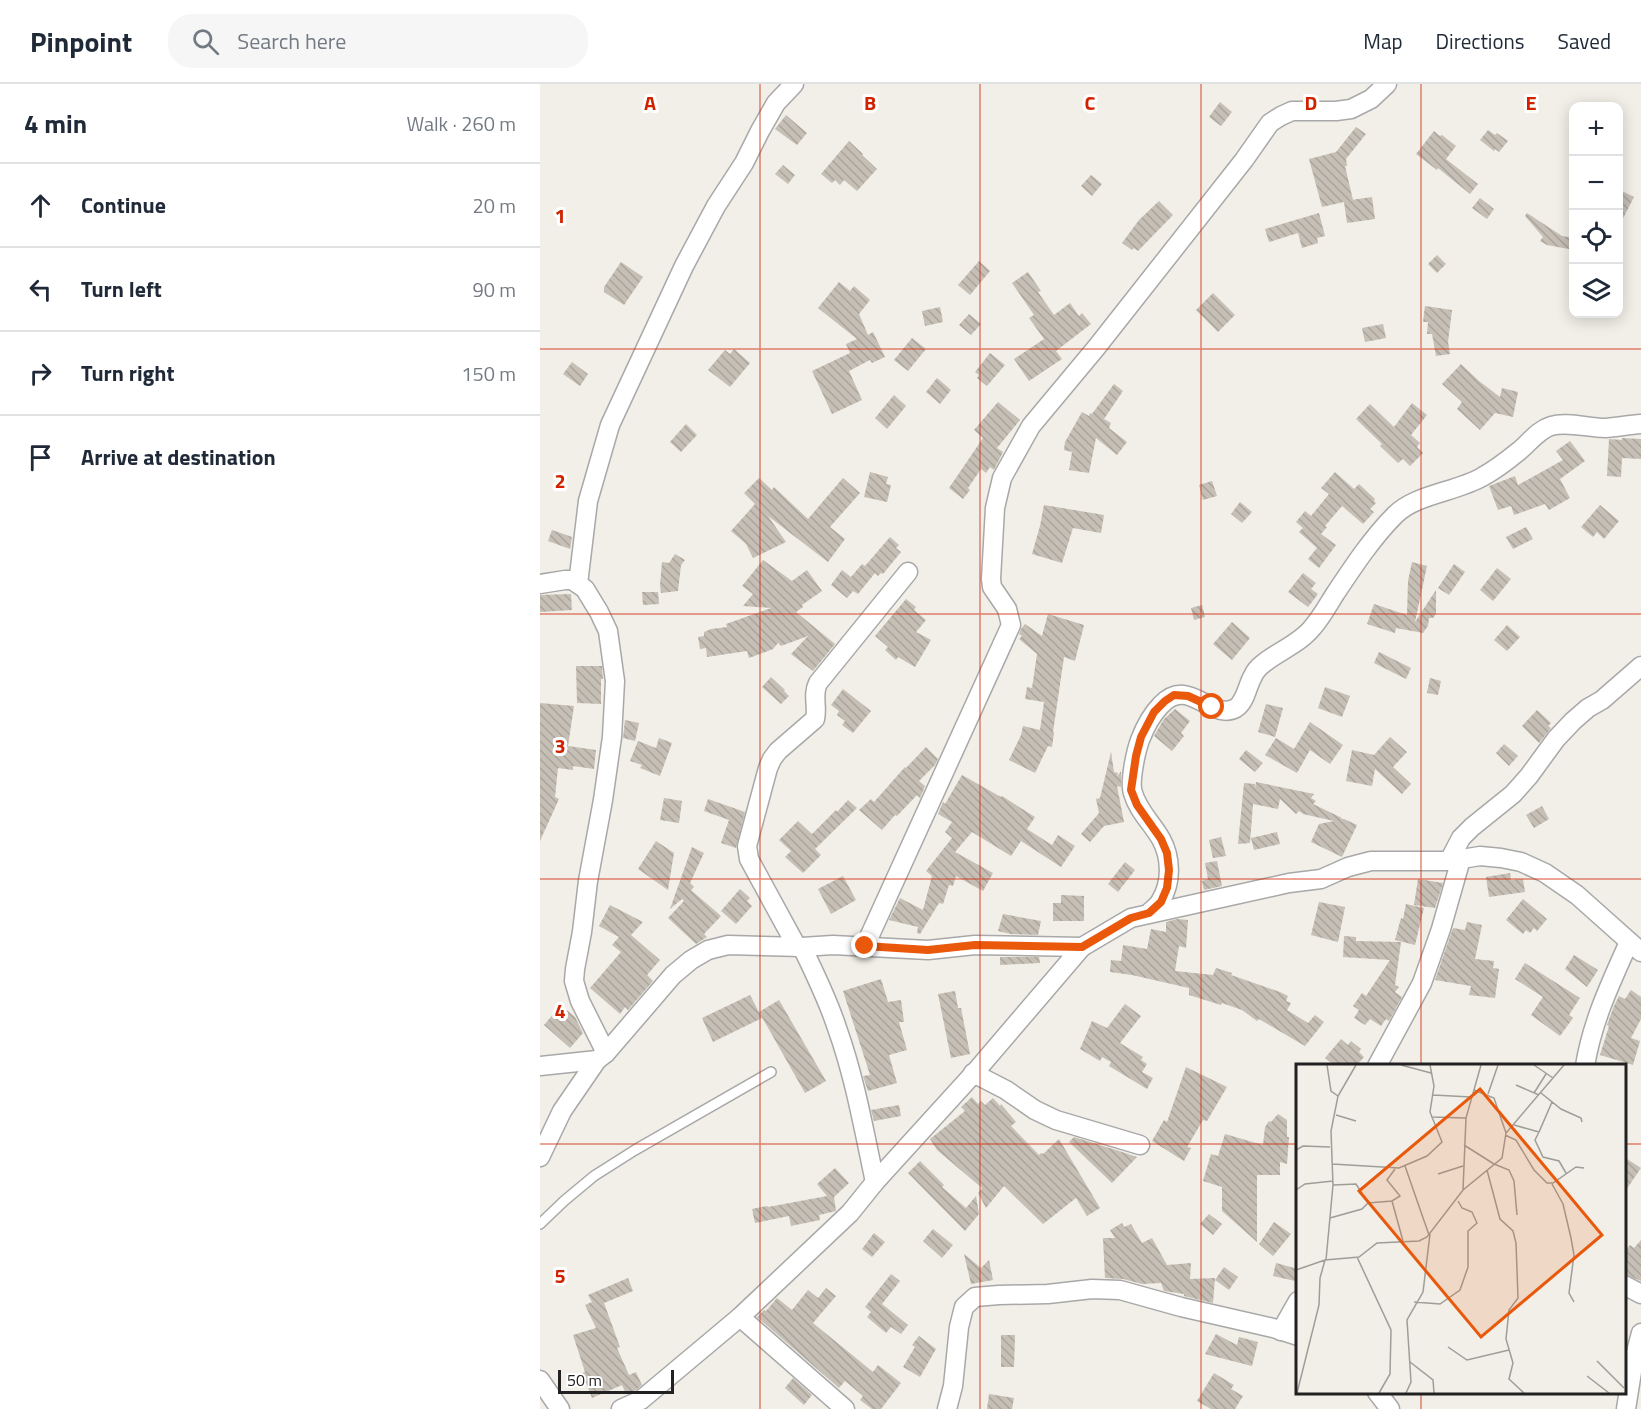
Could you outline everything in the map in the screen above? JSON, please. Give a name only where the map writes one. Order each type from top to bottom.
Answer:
[{"type":"street","points":[[578,584],[588,501],[610,425],[684,266],[776,103],[794,84]]},
{"type":"street","points":[[865,946],[1011,625],[1008,609],[992,587],[995,508],[1002,478],[1031,426],[1133,301],[1244,160],[1270,123],[1292,111],[1351,109],[1371,99],[1387,84]]},
{"type":"street","points":[[1149,913],[1161,902],[1167,888],[1169,870],[1167,853],[1161,839],[1137,805],[1131,790],[1141,737],[1154,712],[1165,701],[1174,695],[1180,695],[1188,696],[1220,710],[1237,707],[1242,701],[1252,676],[1261,666],[1311,629],[1377,536],[1397,512],[1409,505],[1482,478],[1520,451],[1541,430],[1552,425],[1605,428],[1641,424]]},
{"type":"street","points":[[875,1182],[846,1054],[823,990],[749,859],[747,846],[768,768],[778,752],[815,719],[814,693],[818,683],[908,572]]},
{"type":"street","points":[[540,584],[572,580],[585,589],[608,631],[615,681],[612,737],[574,981],[579,1001],[602,1057]]},
{"type":"street","points":[[1378,1064],[1422,983],[1441,929],[1461,838],[1513,794],[1573,722],[1641,666]]},
{"type":"street","points":[[625,1408],[641,1400],[740,1317],[850,1213],[1082,947],[1131,918],[1289,883],[1321,879],[1348,867],[1371,861],[1455,860],[1480,856],[1521,862],[1545,873],[1577,894],[1635,947],[1602,1003],[1589,1041],[1585,1064]]},
{"type":"street","points":[[540,1156],[562,1111],[602,1057],[673,975],[708,950],[728,945],[800,947],[833,945],[928,950],[975,945],[1082,947]]},
{"type":"street","points":[[540,1066],[602,1057]]},
{"type":"street","points":[[973,1073],[1056,1120],[1140,1145]]},
{"type":"street","points":[[1626,1286],[1641,1294]]},
{"type":"street","points":[[947,1409],[953,1386],[959,1327],[964,1307],[975,1296],[1048,1294],[1092,1289],[1120,1290],[1289,1334],[1296,1308]]},
{"type":"street","points":[[740,1317],[844,1409]]},
{"type":"street","points":[[1626,1409],[1634,1359],[1641,1333]]},
{"type":"street","points":[[540,1380],[560,1409]]},
{"type":"street","points":[[1379,1394],[1390,1409]]},
{"type":"lane","points":[[540,1224],[594,1176],[668,1129],[712,1107],[771,1072]]},
{"type":"building","points":[[1220,102],[1232,112],[1221,126],[1209,117]]},
{"type":"building","points":[[786,115],[807,133],[797,145],[775,129]]},
{"type":"building","points":[[1356,127],[1366,134],[1346,159],[1347,166],[1345,166],[1353,200],[1372,197],[1375,219],[1347,223],[1344,202],[1322,207],[1309,159],[1336,152]]},
{"type":"building","points":[[1488,130],[1508,141],[1499,152],[1495,149],[1494,151],[1480,140]]},
{"type":"building","points":[[1434,131],[1456,146],[1446,159],[1478,184],[1470,194],[1438,168],[1437,170],[1416,154]]},
{"type":"building","points":[[849,141],[877,169],[857,191],[844,180],[840,185],[835,180],[832,183],[821,174]]},
{"type":"building","points":[[783,165],[795,175],[788,184],[775,174]]},
{"type":"building","points":[[1091,175],[1102,184],[1092,196],[1081,186]]},
{"type":"building","points":[[1623,192],[1634,197],[1623,218]]},
{"type":"building","points":[[1480,198],[1494,209],[1487,219],[1472,208]]},
{"type":"building","points":[[1159,201],[1173,215],[1138,251],[1122,243],[1139,220]]},
{"type":"building","points":[[1319,213],[1325,236],[1317,238],[1318,243],[1302,248],[1298,233],[1269,242],[1265,229]]},
{"type":"building","points":[[1527,213],[1562,236],[1569,237],[1569,249],[1547,245],[1540,241],[1543,237],[1525,216]]},
{"type":"building","points":[[1437,255],[1446,264],[1437,273],[1428,264]]},
{"type":"building","points":[[979,261],[990,271],[970,295],[958,285]]},
{"type":"building","points":[[621,262],[643,277],[624,305],[604,292],[604,287]]},
{"type":"building","points":[[1028,272],[1054,315],[1070,303],[1079,316],[1082,313],[1091,324],[1056,351],[1062,359],[1029,381],[1014,359],[1044,339],[1029,318],[1034,315],[1012,283]]},
{"type":"building","points":[[839,282],[850,291],[854,286],[870,300],[859,314],[868,335],[873,332],[885,357],[872,363],[870,360],[849,371],[862,400],[832,414],[812,371],[850,353],[846,344],[857,339],[818,308]]},
{"type":"building","points":[[1213,293],[1235,315],[1218,332],[1196,310]]},
{"type":"building","points":[[1425,306],[1452,310],[1448,342],[1450,354],[1436,356],[1432,334],[1427,334],[1428,322],[1423,322]]},
{"type":"building","points":[[940,307],[943,322],[925,326],[922,311]]},
{"type":"building","points":[[969,314],[981,324],[971,335],[959,325]]},
{"type":"building","points":[[1383,324],[1386,338],[1365,342],[1362,328]]},
{"type":"building","points":[[912,338],[926,349],[908,371],[894,360]]},
{"type":"building","points":[[734,349],[750,363],[730,387],[708,370],[725,350],[730,354]]},
{"type":"building","points":[[990,353],[1005,365],[987,386],[977,378],[979,375],[975,372]]},
{"type":"building","points":[[572,362],[588,374],[580,386],[563,374]]},
{"type":"building","points":[[1461,364],[1500,397],[1502,388],[1518,392],[1513,417],[1495,413],[1480,430],[1457,409],[1462,402],[1442,384]]},
{"type":"building","points":[[937,378],[951,390],[940,404],[926,392]]},
{"type":"building","points":[[1114,384],[1123,391],[1104,419],[1111,423],[1109,428],[1127,442],[1117,455],[1096,438],[1089,473],[1069,470],[1072,452],[1064,450],[1065,442],[1082,412],[1089,416],[1090,413],[1092,414]]},
{"type":"building","points":[[894,395],[906,406],[887,429],[875,418]]},
{"type":"building","points":[[998,402],[1020,420],[997,448],[1003,452],[994,470],[990,467],[986,473],[981,469],[963,499],[949,488],[983,438],[974,430]]},
{"type":"building","points":[[1412,403],[1427,415],[1411,435],[1420,443],[1417,447],[1423,453],[1410,466],[1403,459],[1398,463],[1356,419],[1370,404],[1394,427]]},
{"type":"building","points":[[686,424],[697,435],[681,452],[670,442]]},
{"type":"building","points":[[1622,438],[1641,439],[1641,459],[1622,458],[1621,477],[1607,476],[1609,439],[1622,440]]},
{"type":"building","points":[[1570,441],[1585,461],[1560,479],[1570,498],[1549,510],[1545,504],[1514,515],[1511,506],[1498,510],[1489,486],[1515,476],[1518,485],[1563,460],[1556,451]]},
{"type":"building","points":[[870,472],[888,477],[886,484],[891,485],[887,502],[864,497]]},
{"type":"building","points":[[1335,472],[1354,489],[1359,484],[1375,499],[1376,503],[1370,509],[1374,512],[1363,524],[1342,506],[1321,534],[1336,545],[1319,568],[1308,559],[1317,548],[1299,532],[1303,528],[1296,522],[1305,511],[1311,516],[1329,494],[1321,488]]},
{"type":"building","points":[[759,478],[772,490],[774,487],[808,519],[843,478],[860,493],[830,527],[845,539],[828,562],[768,516],[786,542],[753,558],[746,544],[731,531],[755,504],[744,493]]},
{"type":"building","points":[[1212,481],[1217,496],[1203,500],[1199,485]]},
{"type":"building","points":[[1240,502],[1252,512],[1242,523],[1231,514]]},
{"type":"building","points":[[1044,505],[1104,515],[1101,533],[1073,528],[1062,563],[1032,554]]},
{"type":"building","points":[[1600,505],[1619,521],[1604,539],[1597,532],[1593,537],[1581,527]]},
{"type":"building","points":[[1526,527],[1533,539],[1513,549],[1506,537]]},
{"type":"building","points":[[552,530],[572,537],[570,549],[548,541]]},
{"type":"building","points":[[890,537],[899,545],[896,548],[901,552],[883,574],[878,576],[875,573],[858,594],[853,591],[847,598],[831,585],[842,570],[851,577],[862,564],[865,566]]},
{"type":"building","points":[[675,554],[685,560],[681,565],[678,591],[661,593],[662,562],[669,563]]},
{"type":"building","points":[[763,560],[792,581],[807,570],[822,591],[796,612],[835,644],[813,671],[791,654],[808,636],[781,646],[778,643],[773,649],[749,658],[747,651],[707,657],[706,648],[700,649],[698,637],[704,636],[704,632],[727,627],[726,624],[771,608],[743,606],[753,594],[742,586]]},
{"type":"building","points":[[1412,562],[1427,566],[1415,622],[1436,590],[1436,614],[1433,618],[1429,618],[1428,626],[1423,633],[1396,628],[1395,633],[1367,624],[1374,604],[1407,615],[1408,581]]},
{"type":"building","points":[[1454,564],[1465,572],[1449,595],[1438,588]]},
{"type":"building","points":[[1497,568],[1511,579],[1493,601],[1480,590]]},
{"type":"building","points":[[1303,573],[1316,583],[1311,589],[1318,594],[1308,607],[1288,592]]},
{"type":"building","points":[[642,592],[658,592],[659,604],[643,605]]},
{"type":"building","points":[[571,594],[572,610],[540,612],[540,595]]},
{"type":"building","points":[[906,599],[926,620],[916,632],[931,640],[915,667],[898,657],[896,660],[885,650],[888,647],[875,636]]},
{"type":"building","points":[[1202,605],[1205,617],[1194,620],[1191,608]]},
{"type":"building","points":[[1048,614],[1084,625],[1075,661],[1064,657],[1052,747],[1048,746],[1035,773],[1009,760],[1023,726],[1040,730],[1044,702],[1025,699],[1027,687],[1032,688],[1037,654],[1019,639],[1022,636],[1019,634],[1025,624],[1042,636]]},
{"type":"building","points":[[1232,622],[1250,638],[1232,660],[1213,644]]},
{"type":"building","points":[[1507,625],[1520,637],[1507,651],[1494,640]]},
{"type":"building","points":[[1379,652],[1411,668],[1406,679],[1374,663]]},
{"type":"building","points":[[576,666],[602,666],[601,704],[577,703]]},
{"type":"building","points":[[771,677],[789,696],[781,704],[762,687]]},
{"type":"building","points":[[1430,678],[1441,681],[1438,695],[1427,693]]},
{"type":"building","points":[[1325,687],[1350,696],[1342,717],[1318,708]]},
{"type":"building","points":[[843,689],[871,711],[853,733],[842,725],[845,721],[837,715],[839,711],[831,705]]},
{"type":"building","points":[[540,703],[574,706],[568,746],[596,750],[594,769],[573,766],[573,770],[558,768],[555,797],[559,799],[540,841]]},
{"type":"building","points":[[1266,704],[1283,708],[1275,737],[1258,732]]},
{"type":"building","points":[[1175,709],[1190,721],[1181,733],[1184,736],[1172,751],[1154,736],[1164,719]]},
{"type":"building","points":[[1537,710],[1551,723],[1548,726],[1551,728],[1539,743],[1522,726]]},
{"type":"building","points":[[625,720],[639,723],[635,741],[623,738]]},
{"type":"building","points":[[1310,722],[1343,745],[1330,764],[1310,750],[1297,773],[1265,755],[1276,738],[1294,749]]},
{"type":"building","points":[[1390,737],[1407,752],[1393,767],[1411,784],[1402,794],[1375,769],[1372,786],[1346,781],[1352,750],[1374,755]]},
{"type":"building","points":[[659,738],[672,743],[660,776],[630,761],[638,741],[656,748]]},
{"type":"building","points":[[1504,744],[1518,756],[1509,766],[1496,753]]},
{"type":"building","points":[[926,747],[938,759],[919,781],[925,786],[920,798],[917,795],[882,830],[859,810],[871,799],[874,802]]},
{"type":"building","points":[[1246,750],[1263,763],[1255,772],[1239,759]]},
{"type":"building","points":[[1111,752],[1114,772],[1118,773],[1117,777],[1121,771],[1121,787],[1117,786],[1124,822],[1104,826],[1090,842],[1081,834],[1099,813],[1096,799],[1100,798]]},
{"type":"building","points":[[962,775],[1035,817],[1027,829],[1052,845],[1058,835],[1075,846],[1061,867],[1021,841],[1011,856],[972,832],[955,852],[993,873],[983,891],[956,876],[953,886],[949,885],[943,904],[939,903],[920,934],[917,933],[918,927],[889,920],[900,898],[923,910],[932,876],[926,871],[952,838],[945,832],[952,822],[938,814],[943,802],[945,804]]},
{"type":"building","points":[[1256,782],[1314,794],[1311,798],[1316,801],[1313,804],[1357,825],[1342,857],[1311,842],[1319,824],[1334,821],[1299,811],[1296,814],[1280,799],[1278,809],[1253,804],[1250,843],[1238,844],[1244,783],[1255,784],[1255,789]]},
{"type":"building","points":[[664,798],[682,801],[679,823],[660,820]]},
{"type":"building","points":[[708,799],[745,812],[736,848],[721,843],[729,820],[704,811]]},
{"type":"building","points":[[848,800],[857,808],[815,849],[821,855],[803,873],[785,857],[791,851],[779,840],[798,821],[812,834]]},
{"type":"building","points":[[1542,806],[1549,819],[1534,828],[1526,815]]},
{"type":"building","points":[[1277,832],[1280,844],[1254,850],[1251,838]]},
{"type":"building","points":[[1221,837],[1226,856],[1213,858],[1209,840]]},
{"type":"building","points":[[656,841],[674,853],[668,890],[638,869]]},
{"type":"building","points":[[692,847],[704,853],[690,883],[694,887],[691,890],[721,916],[704,934],[707,937],[696,944],[668,918],[684,901],[682,899],[670,909]]},
{"type":"building","points":[[1217,861],[1222,886],[1204,890],[1202,881],[1208,879],[1205,863]]},
{"type":"building","points":[[1125,862],[1135,870],[1118,892],[1108,884]]},
{"type":"building","points":[[1510,873],[1511,880],[1523,879],[1525,892],[1489,897],[1486,877]]},
{"type":"building","points":[[843,876],[856,900],[831,914],[818,889]]},
{"type":"building","points":[[1418,879],[1443,883],[1435,908],[1414,905]]},
{"type":"building","points":[[740,889],[750,898],[747,901],[752,906],[736,924],[721,911]]},
{"type":"building","points":[[1061,895],[1084,896],[1084,921],[1053,921],[1053,903],[1061,903]]},
{"type":"building","points":[[1523,899],[1547,919],[1537,931],[1534,928],[1530,933],[1526,930],[1523,934],[1506,920]]},
{"type":"building","points":[[1319,902],[1345,907],[1338,942],[1311,935]]},
{"type":"building","points":[[1406,904],[1424,908],[1415,945],[1395,940]]},
{"type":"building","points":[[610,905],[643,922],[631,935],[660,960],[647,975],[653,981],[628,1010],[625,1007],[620,1014],[590,988],[621,952],[612,945],[619,937],[599,926]]},
{"type":"building","points":[[1003,914],[1041,921],[1038,935],[998,931]]},
{"type":"building","points":[[1177,919],[1188,920],[1186,948],[1179,946],[1175,971],[1213,975],[1216,968],[1288,996],[1286,1001],[1291,1003],[1287,1010],[1308,1023],[1315,1015],[1324,1022],[1305,1046],[1259,1019],[1257,1021],[1242,1010],[1189,995],[1189,988],[1110,972],[1111,960],[1121,961],[1123,945],[1147,949],[1151,929],[1166,932],[1166,922]]},
{"type":"building","points":[[1467,922],[1482,925],[1475,959],[1494,961],[1493,968],[1499,969],[1495,998],[1469,995],[1471,986],[1435,980],[1453,928],[1465,930]]},
{"type":"building","points":[[1344,936],[1356,937],[1356,941],[1401,942],[1395,985],[1399,987],[1395,992],[1402,997],[1389,1021],[1386,1019],[1381,1026],[1370,1019],[1365,1025],[1354,1018],[1359,1010],[1353,1006],[1362,993],[1366,996],[1390,960],[1343,957]]},
{"type":"building","points":[[1574,955],[1598,970],[1587,987],[1565,969]]},
{"type":"building","points":[[1000,957],[1039,957],[1040,963],[1000,965]]},
{"type":"building","points":[[1525,963],[1580,998],[1569,1015],[1573,1018],[1560,1036],[1531,1015],[1543,997],[1515,979]]},
{"type":"building","points":[[881,979],[888,1002],[901,1000],[904,1022],[899,1022],[907,1050],[889,1055],[897,1083],[868,1091],[863,1076],[870,1075],[843,991]]},
{"type":"building","points":[[1631,990],[1641,997],[1641,1019],[1631,1038],[1640,1041],[1633,1065],[1600,1055],[1614,1006],[1619,996],[1625,999]]},
{"type":"building","points":[[955,991],[958,1008],[961,1008],[970,1054],[951,1058],[938,994]]},
{"type":"building","points":[[750,995],[762,1018],[713,1042],[702,1018]]},
{"type":"building","points":[[779,1000],[826,1081],[805,1093],[759,1012]]},
{"type":"building","points":[[1125,1004],[1141,1016],[1120,1043],[1143,1057],[1141,1060],[1147,1064],[1142,1072],[1153,1078],[1147,1089],[1109,1066],[1111,1062],[1102,1057],[1100,1061],[1080,1049],[1092,1021],[1107,1028]]},
{"type":"building","points":[[561,1005],[575,1017],[583,1033],[570,1048],[544,1025]]},
{"type":"building","points":[[1341,1039],[1348,1045],[1351,1041],[1361,1049],[1359,1052],[1364,1057],[1358,1064],[1333,1064],[1325,1058]]},
{"type":"building","points":[[1186,1067],[1227,1087],[1207,1121],[1203,1120],[1187,1147],[1191,1148],[1184,1161],[1152,1141],[1164,1120],[1167,1122]]},
{"type":"building","points":[[972,1097],[978,1104],[981,1101],[985,1105],[993,1098],[1000,1106],[1001,1104],[1016,1122],[1011,1126],[1039,1155],[1059,1139],[1100,1208],[1087,1216],[1076,1198],[1043,1224],[1004,1186],[986,1208],[978,1193],[982,1188],[937,1150],[930,1139],[965,1111],[961,1107]]},
{"type":"building","points":[[899,1105],[901,1116],[874,1121],[871,1110]]},
{"type":"building","points":[[1278,1114],[1287,1120],[1287,1137],[1289,1137],[1287,1164],[1280,1162],[1280,1175],[1257,1175],[1257,1242],[1222,1211],[1222,1187],[1203,1181],[1211,1154],[1218,1156],[1225,1134],[1263,1145],[1265,1127]]},
{"type":"building","points":[[1074,1137],[1137,1157],[1112,1183],[1069,1142]]},
{"type":"building","points":[[1626,1158],[1641,1168],[1626,1190]]},
{"type":"building","points":[[920,1161],[944,1185],[942,1187],[966,1208],[976,1196],[979,1214],[965,1231],[908,1173]]},
{"type":"building","points":[[835,1168],[849,1183],[834,1197],[836,1211],[819,1215],[820,1220],[791,1226],[789,1216],[755,1223],[752,1209],[827,1196],[817,1184]]},
{"type":"building","points":[[1209,1214],[1222,1224],[1213,1235],[1200,1224]]},
{"type":"building","points":[[1274,1222],[1291,1234],[1273,1256],[1259,1244]]},
{"type":"building","points":[[1122,1223],[1124,1227],[1131,1224],[1142,1243],[1152,1238],[1167,1265],[1191,1263],[1190,1279],[1215,1278],[1213,1303],[1184,1296],[1184,1294],[1164,1291],[1161,1283],[1142,1284],[1123,1279],[1105,1278],[1103,1238],[1115,1238],[1110,1230]]},
{"type":"building","points":[[933,1229],[953,1245],[942,1258],[923,1241]]},
{"type":"building","points":[[874,1233],[885,1242],[872,1257],[862,1249]]},
{"type":"building","points":[[1641,1240],[1641,1281],[1626,1275],[1626,1250],[1630,1245],[1634,1248]]},
{"type":"building","points":[[964,1254],[981,1268],[989,1260],[993,1280],[971,1284]]},
{"type":"building","points":[[1276,1263],[1296,1268],[1295,1281],[1273,1276]]},
{"type":"building","points":[[1224,1267],[1238,1277],[1229,1290],[1215,1280]]},
{"type":"building","points":[[891,1274],[900,1281],[882,1304],[908,1325],[901,1334],[891,1327],[886,1333],[867,1317],[871,1312],[865,1307]]},
{"type":"building","points":[[628,1278],[633,1291],[604,1303],[620,1347],[617,1348],[629,1375],[636,1372],[642,1385],[626,1394],[622,1385],[592,1398],[582,1373],[585,1372],[573,1335],[596,1328],[585,1305],[592,1302],[588,1295]]},
{"type":"building","points":[[826,1288],[836,1296],[813,1323],[873,1372],[878,1365],[901,1383],[881,1409],[872,1409],[860,1400],[863,1396],[845,1381],[839,1388],[757,1317],[764,1310],[766,1311],[777,1298],[792,1310],[808,1290],[818,1298]]},
{"type":"building","points":[[1216,1334],[1237,1345],[1239,1337],[1258,1342],[1252,1366],[1205,1354]]},
{"type":"building","points":[[1001,1335],[1015,1335],[1014,1367],[1001,1367]]},
{"type":"building","points":[[919,1336],[936,1349],[920,1377],[903,1367],[915,1347],[912,1345]]},
{"type":"building","points":[[1214,1373],[1234,1385],[1231,1389],[1243,1396],[1235,1409],[1211,1409],[1197,1401]]},
{"type":"building","points":[[793,1378],[812,1395],[804,1405],[785,1388]]},
{"type":"building","points":[[989,1394],[1014,1398],[1012,1409],[987,1409]]},
{"type":"route","points":[[865,946],[928,950],[975,945],[1082,947],[1131,918],[1149,913],[1161,902],[1167,888],[1169,870],[1167,853],[1161,839],[1137,805],[1131,790],[1141,737],[1154,712],[1174,695],[1188,696],[1212,707]]}]
